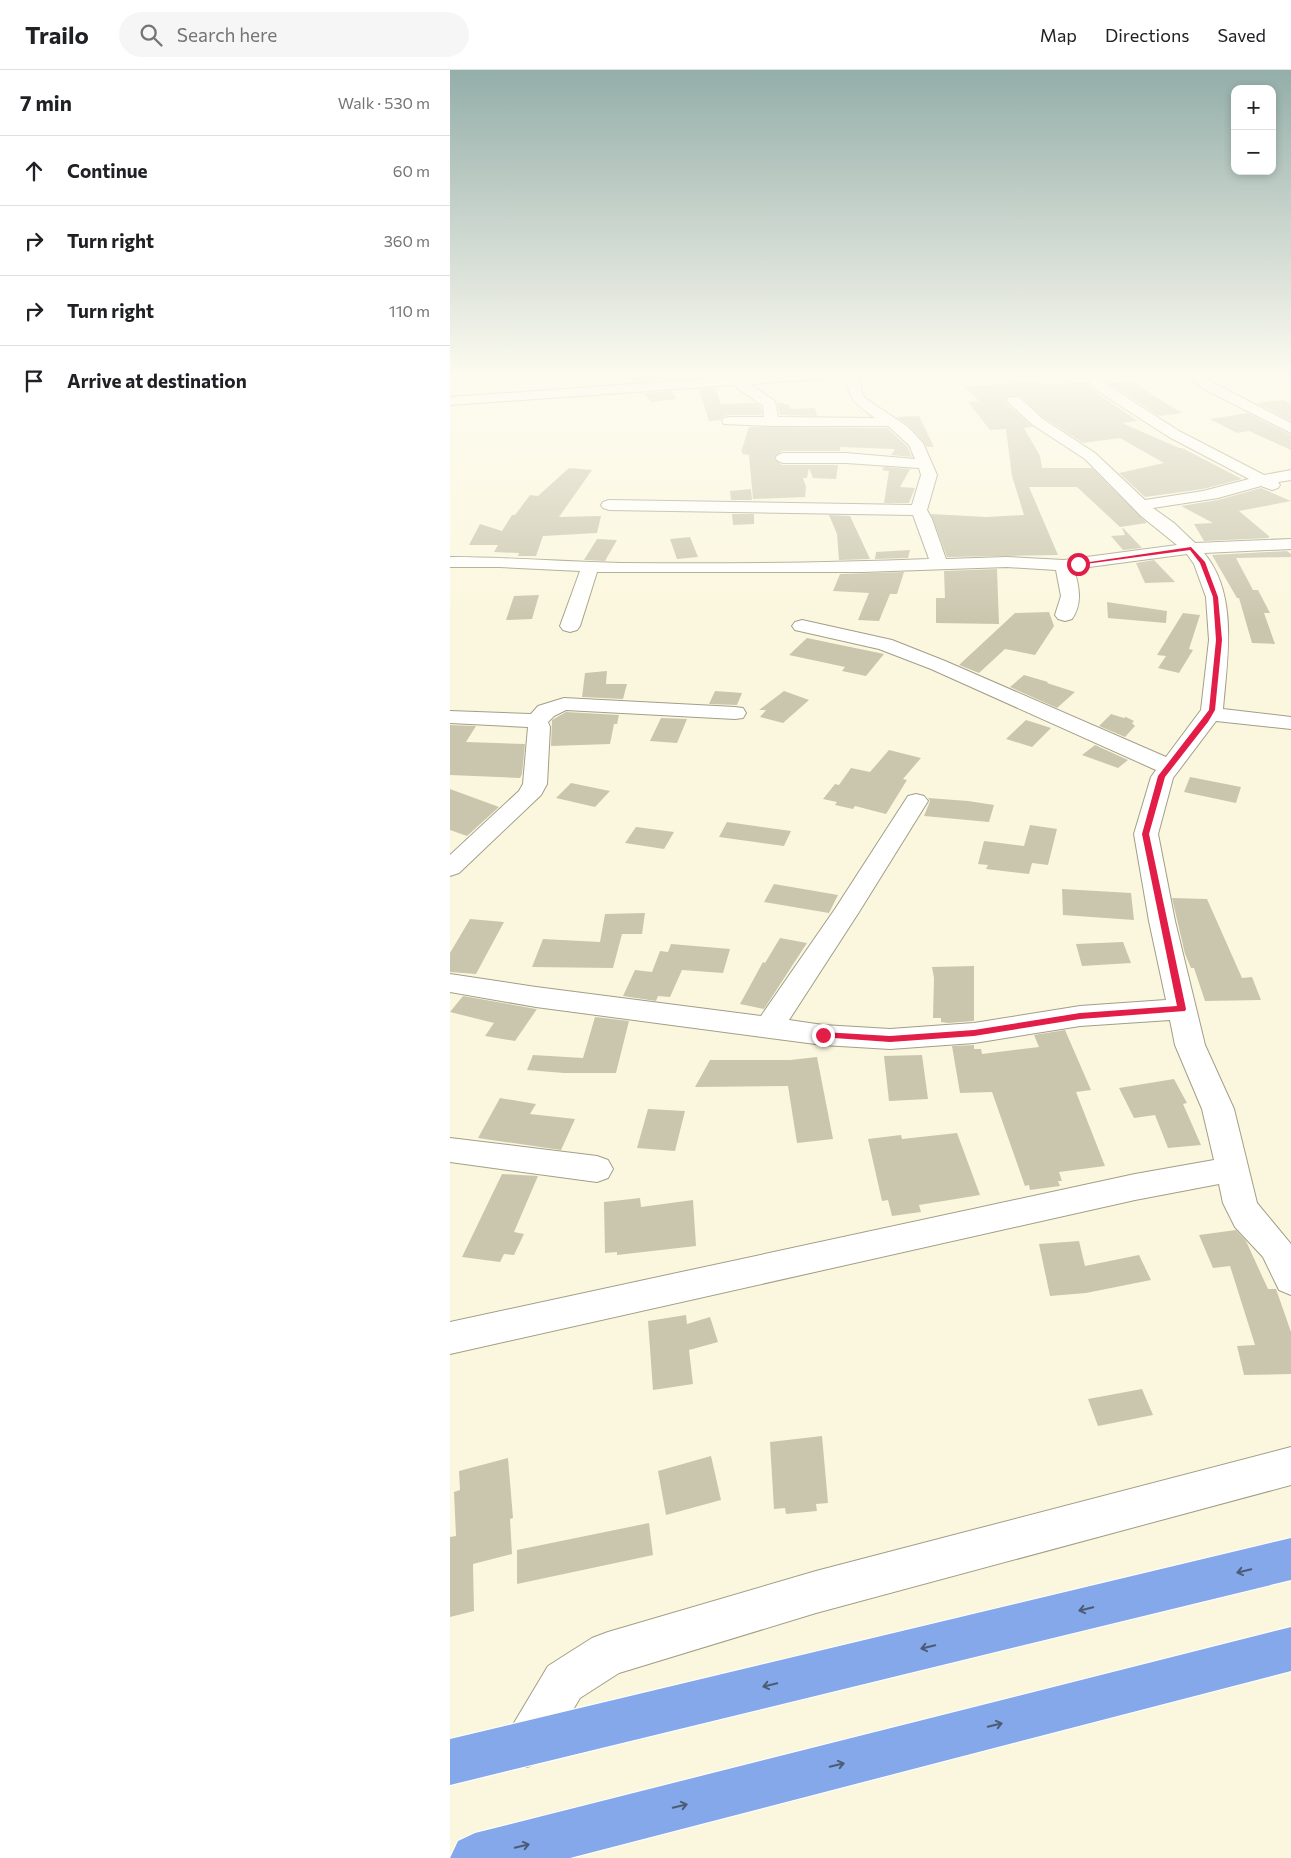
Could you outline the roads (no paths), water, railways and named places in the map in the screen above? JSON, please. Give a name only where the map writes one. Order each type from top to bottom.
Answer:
[{"type":"highway","points":[[450,1762],[1291,1560]]},
{"type":"highway","points":[[475,1858],[1291,1649]]},
{"type":"street","points":[[920,455],[928,475],[919,510],[924,519],[939,564]]},
{"type":"street","points":[[1089,455],[1147,512],[1168,526],[1191,548],[1203,562],[1215,597],[1219,640],[1212,710],[1162,776],[1146,834],[1190,1045],[1218,1110],[1240,1203],[1247,1217],[1276,1248],[1291,1280]]},
{"type":"street","points":[[1215,455],[1284,491]]},
{"type":"street","points":[[783,458],[846,458],[923,464]]},
{"type":"street","points":[[1141,505],[1215,495],[1239,489],[1262,480],[1291,475]]},
{"type":"street","points":[[609,505],[919,510]]},
{"type":"street","points":[[450,562],[500,562],[590,567],[862,567],[1007,562],[1064,565],[1191,548],[1291,544]]},
{"type":"street","points":[[1064,565],[1072,593],[1065,615]]},
{"type":"street","points":[[570,626],[590,567]]},
{"type":"street","points":[[802,626],[885,644],[1169,767]]},
{"type":"street","points":[[537,721],[546,711],[564,704],[735,713]]},
{"type":"street","points":[[1209,714],[1291,723]]},
{"type":"street","points":[[450,717],[537,721]]},
{"type":"street","points":[[450,868],[529,795],[535,784],[539,727],[537,721]]},
{"type":"street","points":[[769,1027],[846,912],[916,801]]},
{"type":"street","points":[[450,983],[536,998],[823,1035],[890,1039],[974,1033],[1080,1016],[1182,1009]]},
{"type":"street","points":[[450,1150],[597,1169]]},
{"type":"street","points":[[450,1338],[1135,1187],[1232,1169]]},
{"type":"street","points":[[527,1744],[564,1682],[608,1654],[816,1592],[1291,1466]]}]
